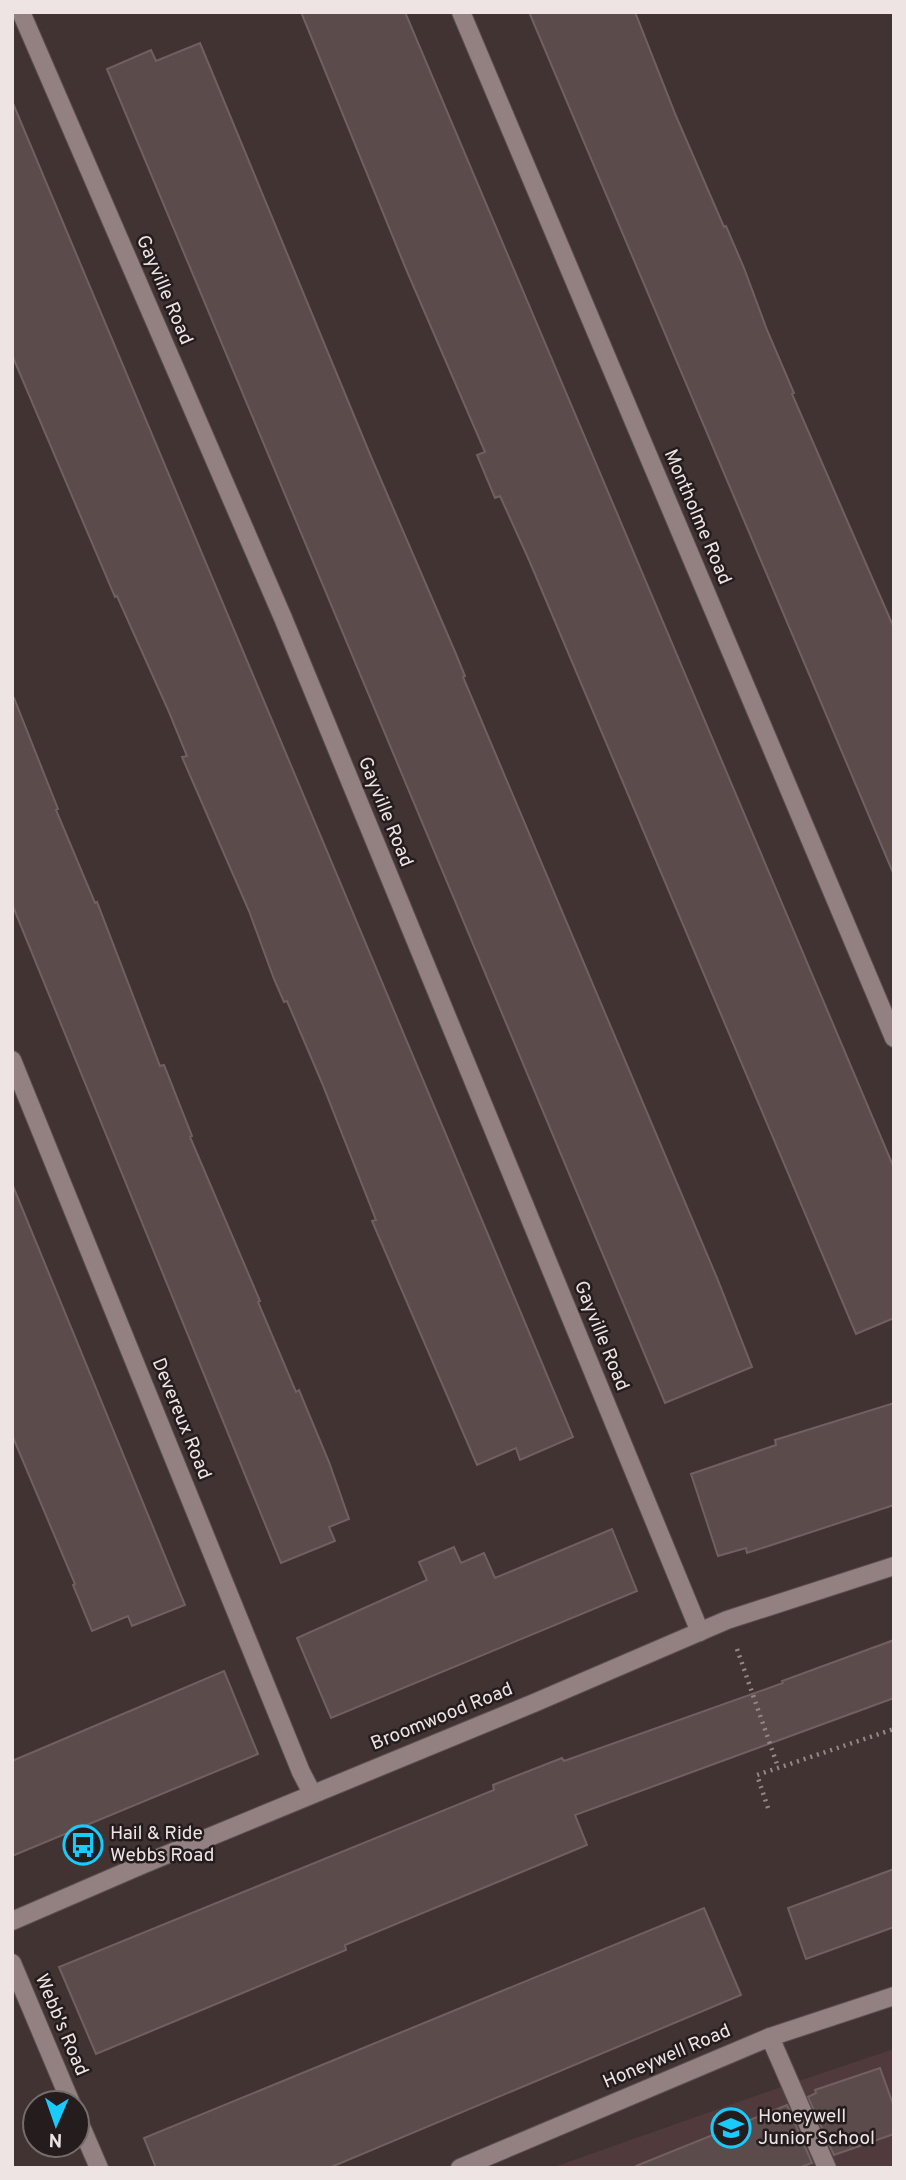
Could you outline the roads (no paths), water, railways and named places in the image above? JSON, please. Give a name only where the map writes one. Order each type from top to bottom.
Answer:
[{"type":"street","name":"Gayville Road","points":[[21,12],[283,618],[700,1632]]},
{"type":"street","name":"Montholme Road","points":[[461,12],[894,1038]]},
{"type":"street","name":"Devereux Road","points":[[12,1060],[301,1772],[312,1793]]},
{"type":"street","name":"Broomwood Road","points":[[12,1921],[727,1620],[894,1566]]},
{"type":"street","name":"Webb's Road","points":[[12,1963],[65,2089]]},
{"type":"street","name":"Honeywell Road","points":[[460,2168],[769,2037],[894,1996]]},
{"type":"street","points":[[769,2037],[827,2168]]},
{"type":"street","points":[[91,2149],[99,2168]]},
{"type":"place","name":"Hail & Ride Webbs Road","points":[[83,1845]]},
{"type":"place","name":"Honeywell Junior School","points":[[731,2128]]}]
